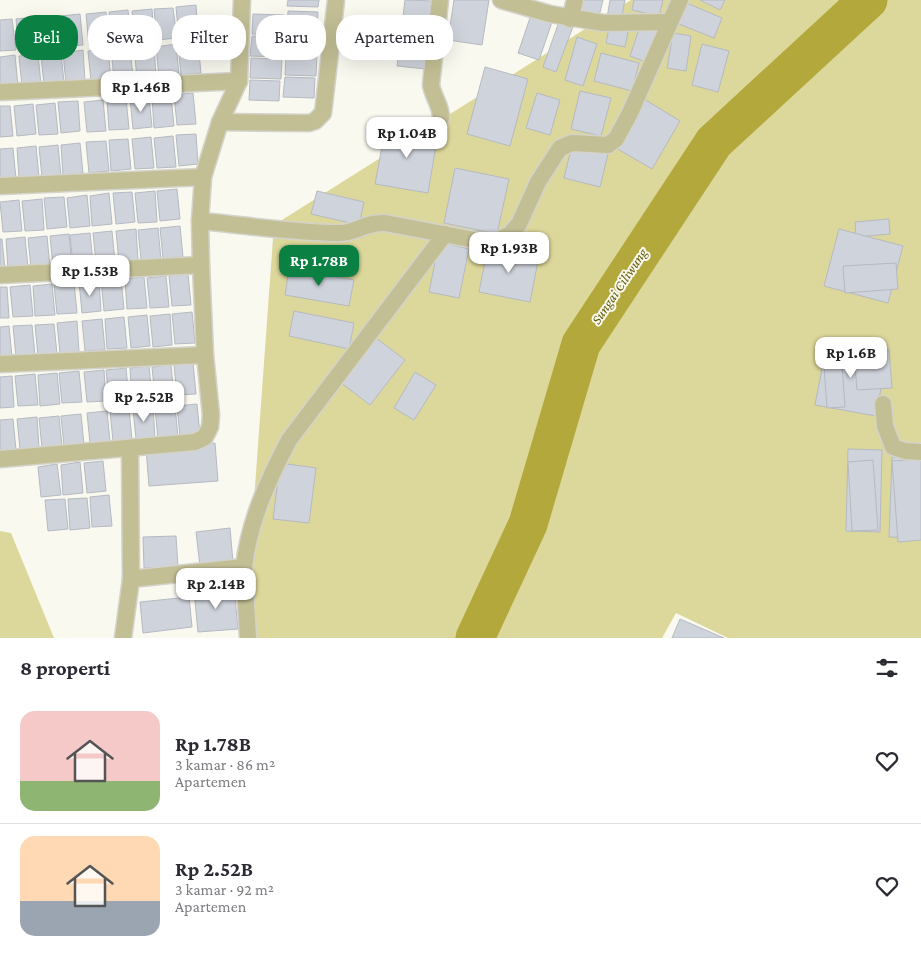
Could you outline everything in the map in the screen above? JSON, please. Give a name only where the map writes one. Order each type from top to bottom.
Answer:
[{"type":"street","points":[[0,459],[196,442],[205,437],[210,427],[211,415],[204,355],[200,221],[203,177],[220,122],[238,81],[242,0]]},
{"type":"street","points":[[220,122],[309,123],[320,118],[323,113],[336,0]]},
{"type":"street","points":[[440,0],[431,85],[433,95],[439,104],[441,118]]},
{"type":"street","points":[[501,0],[570,19],[604,23],[670,22]]},
{"type":"street","points":[[570,19],[575,0]]},
{"type":"street","points":[[200,221],[331,233],[349,232],[374,223],[384,223],[480,241],[497,241],[510,234],[519,224],[538,182],[560,148],[572,144],[608,145],[616,139],[630,113],[680,0]]},
{"type":"street","points":[[0,92],[238,81]]},
{"type":"street","points":[[0,186],[203,177]]},
{"type":"street","points":[[248,638],[244,568],[247,546],[257,512],[272,473],[289,440],[445,234]]},
{"type":"street","points":[[0,275],[201,265]]},
{"type":"street","points":[[0,364],[204,355]]},
{"type":"street","points":[[884,404],[885,426],[893,447],[905,451],[921,452]]},
{"type":"street","points":[[123,638],[131,578],[130,448]]},
{"type":"street","points":[[131,578],[244,568]]},
{"type":"shaded area","points":[[631,0],[921,0],[921,638],[728,638],[676,613],[662,638],[244,638],[274,225]]},
{"type":"shaded area","points":[[0,531],[11,533],[54,638],[0,638]]},
{"type":"building","points":[[288,0],[319,0],[318,7],[287,6]]},
{"type":"building","points":[[405,0],[434,1],[432,15],[403,15]]},
{"type":"building","points":[[454,0],[489,0],[482,45],[453,41],[452,15]]},
{"type":"building","points":[[579,0],[603,0],[598,20],[575,15]]},
{"type":"building","points":[[610,0],[625,0],[621,20],[607,18]]},
{"type":"building","points":[[634,0],[663,0],[659,16],[632,10]]},
{"type":"building","points":[[700,0],[725,0],[720,10]]},
{"type":"building","points":[[682,1],[722,18],[714,38],[674,22]]},
{"type":"building","points":[[196,5],[197,15],[177,15],[176,7]]},
{"type":"building","points":[[173,8],[172,38],[162,40],[162,15],[155,15],[154,9]]},
{"type":"building","points":[[152,9],[152,15],[132,15],[132,11]]},
{"type":"building","points":[[128,10],[128,15],[109,15],[109,12]]},
{"type":"building","points":[[288,11],[318,12],[318,15],[288,15]]},
{"type":"building","points":[[106,12],[106,15],[88,15],[88,35],[86,14]]},
{"type":"building","points":[[80,14],[83,45],[78,46],[78,15],[70,15]]},
{"type":"building","points":[[253,14],[284,15],[256,15],[256,34],[252,34]]},
{"type":"building","points":[[531,15],[552,22],[539,60],[518,53]]},
{"type":"building","points":[[12,19],[15,50],[0,51],[0,20]]},
{"type":"building","points":[[560,19],[574,24],[556,72],[543,67]]},
{"type":"building","points":[[640,26],[662,33],[651,64],[630,56]]},
{"type":"building","points":[[609,28],[628,32],[625,47],[606,43]]},
{"type":"building","points":[[673,33],[691,36],[686,71],[667,68]]},
{"type":"building","points":[[252,36],[256,36],[256,56],[250,56]]},
{"type":"building","points":[[577,37],[597,44],[583,86],[565,80]]},
{"type":"building","points":[[702,44],[729,51],[718,92],[692,85]]},
{"type":"building","points":[[172,45],[172,60],[178,60],[179,75],[159,77],[157,60],[162,60],[162,46]]},
{"type":"building","points":[[83,50],[85,82],[66,83],[64,60],[78,60],[78,51]]},
{"type":"building","points":[[601,53],[639,63],[632,91],[594,81]]},
{"type":"building","points":[[15,55],[18,86],[0,88],[0,57]]},
{"type":"building","points":[[251,58],[256,58],[256,60],[282,60],[281,79],[250,78]]},
{"type":"building","points":[[19,60],[39,60],[41,85],[22,86]]},
{"type":"building","points":[[42,60],[62,60],[64,83],[44,85]]},
{"type":"building","points":[[89,60],[109,60],[111,80],[91,81]]},
{"type":"building","points":[[112,60],[131,60],[133,78],[114,79]]},
{"type":"building","points":[[135,60],[155,60],[156,76],[137,78]]},
{"type":"building","points":[[180,60],[200,60],[201,73],[181,75]]},
{"type":"building","points":[[286,60],[317,60],[316,76],[285,75]]},
{"type":"building","points":[[398,60],[427,60],[426,69],[397,66]]},
{"type":"building","points":[[485,67],[528,79],[510,146],[467,134]]},
{"type":"building","points":[[285,77],[315,78],[314,98],[283,97]]},
{"type":"building","points":[[250,80],[280,81],[279,101],[249,100]]},
{"type":"building","points":[[580,91],[611,98],[601,136],[571,129]]},
{"type":"building","points":[[193,93],[196,124],[177,125],[174,95]]},
{"type":"building","points":[[537,93],[560,100],[550,135],[526,128]]},
{"type":"building","points":[[171,96],[174,126],[154,128],[152,97]]},
{"type":"building","points":[[149,97],[152,127],[133,129],[130,98]]},
{"type":"building","points":[[126,98],[129,129],[109,130],[107,100]]},
{"type":"building","points":[[644,99],[680,121],[652,169],[616,148]]},
{"type":"building","points":[[103,100],[106,131],[87,132],[84,102]]},
{"type":"building","points":[[78,101],[80,131],[61,133],[58,102]]},
{"type":"building","points":[[55,103],[58,134],[39,135],[36,105]]},
{"type":"building","points":[[33,104],[36,134],[17,136],[14,106]]},
{"type":"building","points":[[0,106],[10,106],[13,136],[0,137]]},
{"type":"building","points":[[386,125],[438,134],[428,193],[375,184]]},
{"type":"building","points":[[196,134],[198,164],[179,166],[176,135]]},
{"type":"building","points":[[173,136],[176,167],[157,168],[154,138]]},
{"type":"building","points":[[151,137],[154,168],[135,169],[132,139]]},
{"type":"building","points":[[128,139],[131,169],[111,171],[109,140]]},
{"type":"building","points":[[106,141],[109,171],[89,173],[86,142]]},
{"type":"building","points":[[80,143],[83,173],[63,175],[61,145]]},
{"type":"building","points":[[58,145],[61,176],[42,177],[39,147]]},
{"type":"building","points":[[572,145],[608,154],[600,187],[564,178]]},
{"type":"building","points":[[36,146],[39,177],[19,178],[17,148]]},
{"type":"building","points":[[13,148],[16,179],[0,180],[0,149]]},
{"type":"building","points":[[455,168],[509,179],[497,234],[444,223]]},
{"type":"building","points":[[177,189],[180,219],[160,221],[157,191]]},
{"type":"building","points":[[155,191],[157,222],[138,223],[135,193]]},
{"type":"building","points":[[317,191],[364,202],[359,225],[311,214]]},
{"type":"building","points":[[132,192],[135,222],[116,224],[113,193]]},
{"type":"building","points":[[109,193],[112,224],[92,226],[90,196]]},
{"type":"building","points":[[87,195],[90,226],[70,228],[67,198]]},
{"type":"building","points":[[64,197],[67,227],[47,229],[44,198]]},
{"type":"building","points":[[42,199],[44,230],[25,231],[22,201]]},
{"type":"building","points":[[19,200],[22,231],[3,232],[0,202]]},
{"type":"building","points":[[889,219],[890,234],[856,237],[855,222]]},
{"type":"building","points":[[180,226],[183,257],[163,258],[160,228]]},
{"type":"building","points":[[158,228],[161,259],[141,260],[138,230]]},
{"type":"building","points":[[136,229],[138,260],[119,262],[116,231]]},
{"type":"building","points":[[839,229],[903,246],[888,303],[824,286]]},
{"type":"building","points":[[112,231],[115,262],[96,263],[93,233]]},
{"type":"building","points":[[90,233],[93,263],[73,265],[70,235]]},
{"type":"building","points":[[69,234],[72,265],[53,266],[50,236]]},
{"type":"building","points":[[47,236],[50,267],[31,268],[28,238]]},
{"type":"building","points":[[25,237],[28,268],[8,269],[6,239]]},
{"type":"building","points":[[0,239],[2,239],[5,269],[0,270]]},
{"type":"building","points":[[439,242],[469,249],[459,298],[429,292]]},
{"type":"building","points":[[488,246],[539,256],[530,302],[479,292]]},
{"type":"building","points":[[896,263],[898,289],[845,293],[843,266]]},
{"type":"building","points":[[289,269],[354,280],[349,306],[285,295]]},
{"type":"building","points":[[188,274],[191,305],[172,306],[169,276]]},
{"type":"building","points":[[166,276],[169,307],[150,308],[147,278]]},
{"type":"building","points":[[144,277],[147,308],[127,309],[125,279]]},
{"type":"building","points":[[121,279],[124,309],[104,311],[101,280]]},
{"type":"building","points":[[99,281],[101,311],[82,313],[79,282]]},
{"type":"building","points":[[74,282],[77,313],[57,314],[54,284]]},
{"type":"building","points":[[52,284],[55,315],[35,316],[33,286]]},
{"type":"building","points":[[30,285],[33,316],[13,317],[10,287]]},
{"type":"building","points":[[0,287],[7,287],[9,318],[0,318]]},
{"type":"building","points":[[294,311],[354,323],[349,349],[289,336]]},
{"type":"building","points":[[192,312],[195,343],[175,344],[172,314]]},
{"type":"building","points":[[170,314],[172,345],[153,347],[150,316]]},
{"type":"building","points":[[147,315],[150,346],[131,348],[128,317]]},
{"type":"building","points":[[124,317],[127,348],[107,349],[105,319]]},
{"type":"building","points":[[102,319],[105,350],[85,351],[82,321]]},
{"type":"building","points":[[77,321],[79,352],[60,353],[57,323]]},
{"type":"building","points":[[54,324],[57,354],[38,356],[35,325]]},
{"type":"building","points":[[32,325],[35,355],[16,357],[13,326]]},
{"type":"building","points":[[9,326],[12,357],[0,358],[0,327]]},
{"type":"building","points":[[375,337],[405,360],[370,405],[340,382]]},
{"type":"building","points":[[827,342],[887,354],[876,416],[815,405]]},
{"type":"building","points":[[889,350],[892,388],[857,390],[854,352]]},
{"type":"building","points":[[193,363],[196,394],[177,395],[174,365]]},
{"type":"building","points":[[171,365],[174,396],[155,397],[152,367]]},
{"type":"building","points":[[842,365],[845,407],[827,408],[824,366]]},
{"type":"building","points":[[149,366],[152,397],[132,399],[130,368]]},
{"type":"building","points":[[126,368],[129,399],[109,400],[106,370]]},
{"type":"building","points":[[104,370],[106,401],[87,402],[84,372]]},
{"type":"building","points":[[79,371],[82,402],[62,403],[59,373]]},
{"type":"building","points":[[415,372],[436,385],[414,420],[394,408]]},
{"type":"building","points":[[57,373],[60,404],[40,406],[38,375]]},
{"type":"building","points":[[35,374],[38,405],[18,406],[15,376]]},
{"type":"building","points":[[12,376],[14,407],[0,408],[0,377]]},
{"type":"building","points":[[197,404],[200,435],[180,436],[177,406]]},
{"type":"building","points":[[175,406],[178,437],[158,439],[155,408]]},
{"type":"building","points":[[153,407],[155,438],[136,439],[133,409]]},
{"type":"building","points":[[129,409],[132,440],[113,441],[110,411]]},
{"type":"building","points":[[107,411],[110,442],[90,443],[87,413]]},
{"type":"building","points":[[81,414],[84,445],[64,446],[61,416]]},
{"type":"building","points":[[59,416],[62,447],[42,448],[39,418]]},
{"type":"building","points":[[37,417],[39,448],[20,449],[17,419]]},
{"type":"building","points":[[13,419],[16,450],[0,451],[0,420]]},
{"type":"building","points":[[215,443],[218,481],[149,486],[146,449]]},
{"type":"building","points":[[848,449],[882,450],[880,532],[846,531]]},
{"type":"building","points":[[892,457],[921,458],[921,538],[889,537]]},
{"type":"building","points":[[921,459],[921,540],[898,542],[892,461]]},
{"type":"building","points":[[873,460],[878,530],[852,531],[848,462]]},
{"type":"building","points":[[103,461],[106,491],[87,493],[84,463]]},
{"type":"building","points":[[80,462],[83,493],[63,495],[61,465]]},
{"type":"building","points":[[280,463],[316,468],[309,523],[273,519]]},
{"type":"building","points":[[57,464],[61,495],[41,497],[38,467]]},
{"type":"building","points":[[109,495],[112,526],[92,527],[90,497]]},
{"type":"building","points":[[87,498],[90,528],[70,530],[68,499]]},
{"type":"building","points":[[65,499],[68,529],[48,531],[45,500]]},
{"type":"building","points":[[230,528],[233,562],[200,566],[196,532]]},
{"type":"building","points":[[176,536],[178,567],[144,568],[143,537]]},
{"type":"building","points":[[234,587],[238,629],[198,632],[194,590]]},
{"type":"building","points":[[189,597],[192,627],[143,633],[140,602]]},
{"type":"building","points":[[680,619],[724,638],[672,638]]},
{"type":"waterway","name":"Sungai Ciliwung","points":[[475,638],[528,524],[581,344],[714,142],[868,0]]}]
